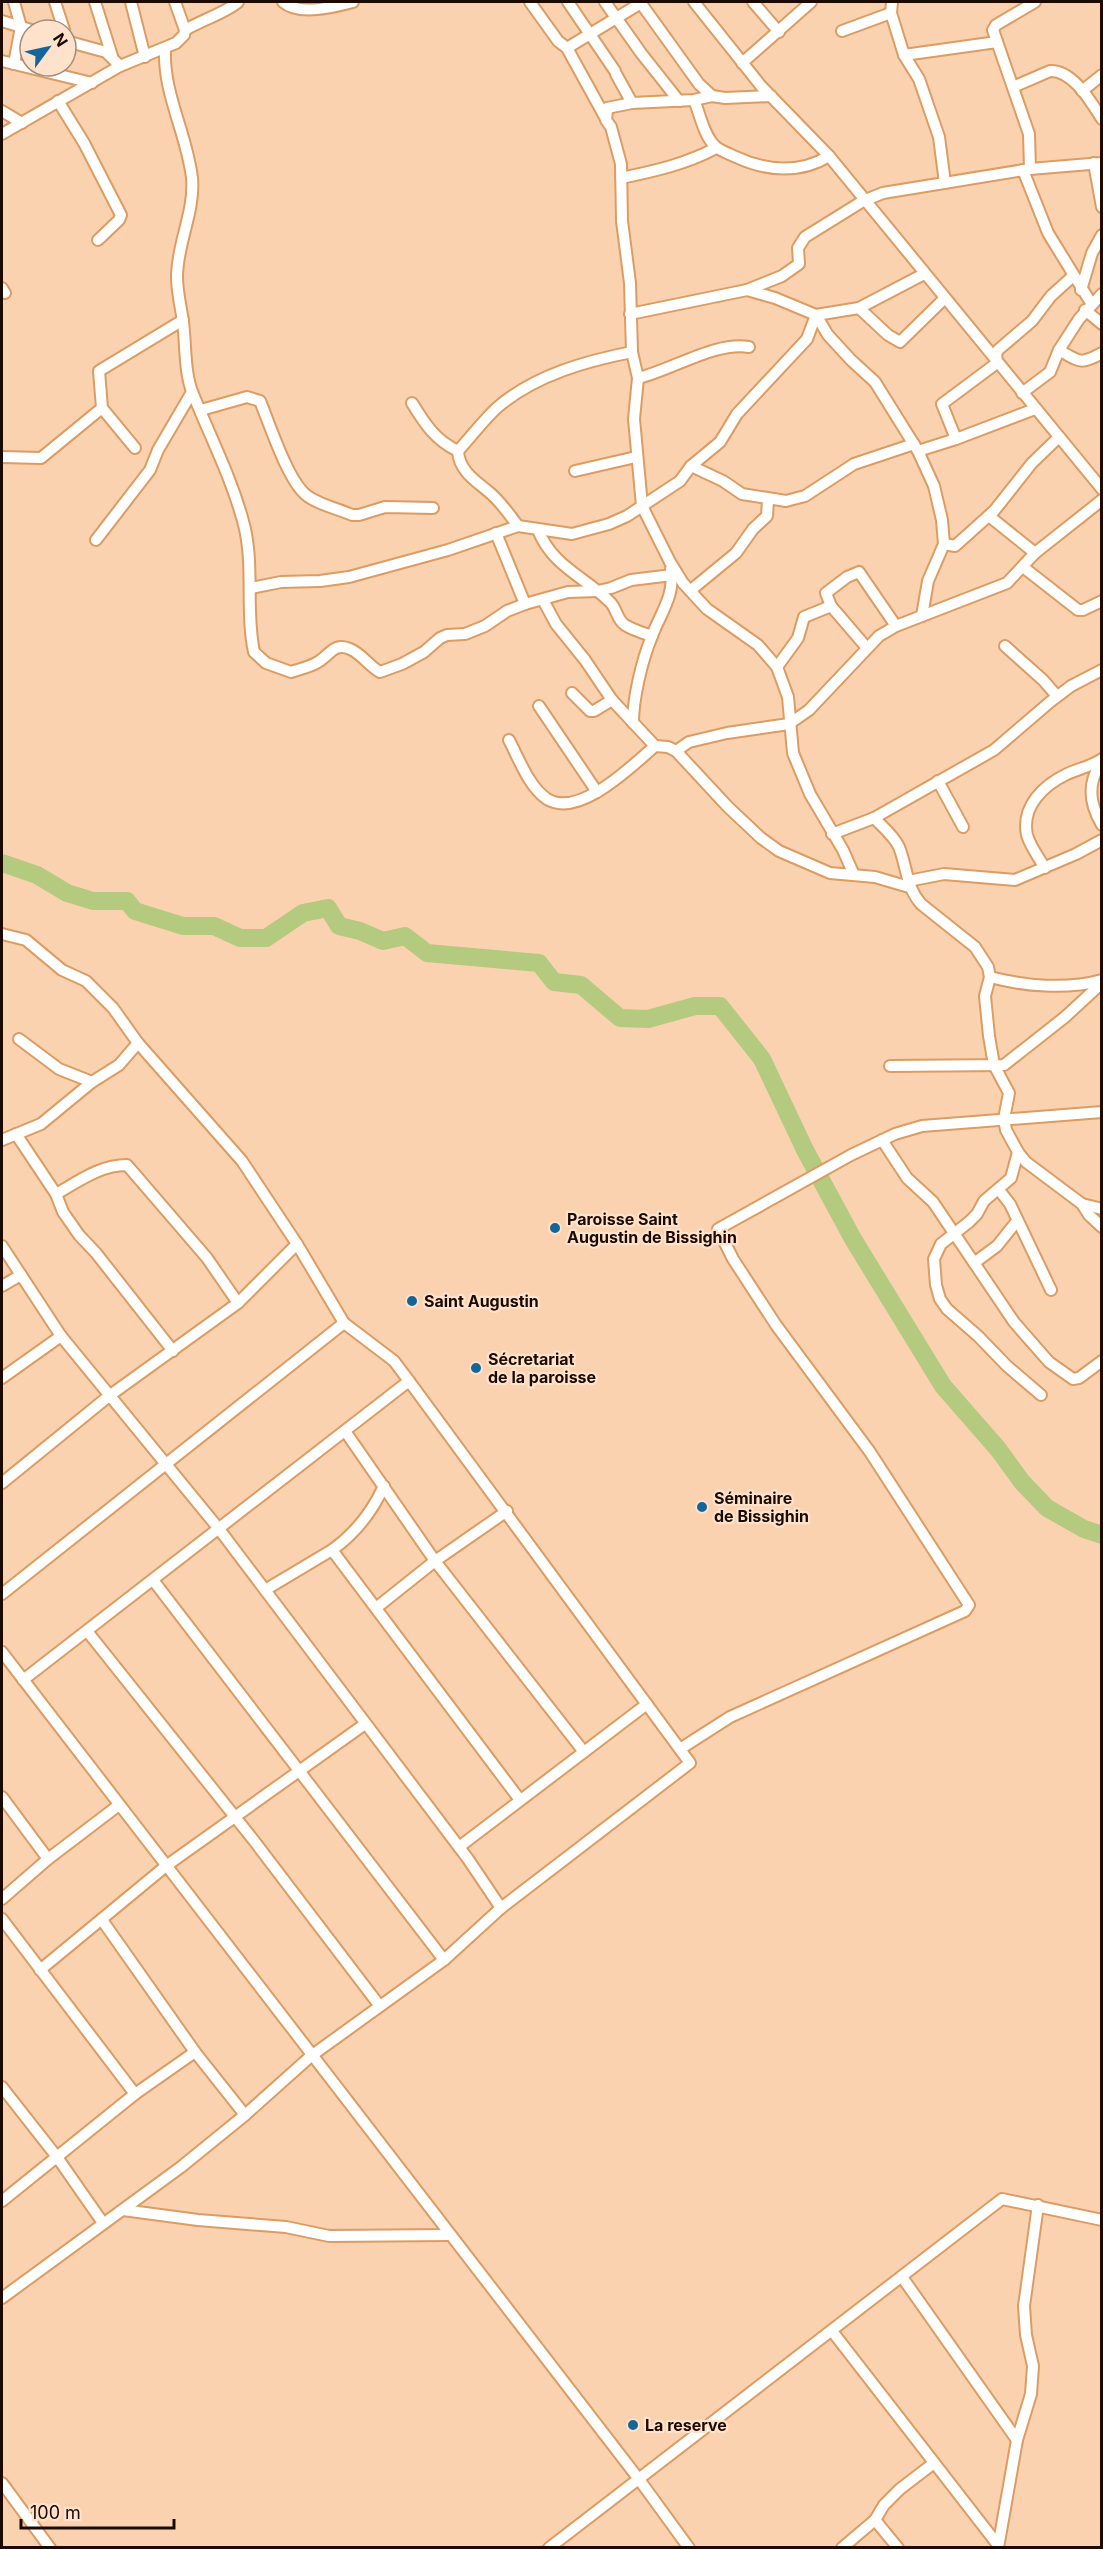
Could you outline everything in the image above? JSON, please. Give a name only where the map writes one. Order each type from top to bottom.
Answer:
[{"type":"street","points":[[14,2],[21,18]]},
{"type":"street","points":[[55,2],[60,18]]},
{"type":"street","points":[[95,2],[112,56],[120,66]]},
{"type":"street","points":[[131,2],[145,57]]},
{"type":"street","points":[[175,2],[185,30]]},
{"type":"street","points":[[2,135],[120,66],[165,49],[181,39],[185,30],[238,2]]},
{"type":"street","points":[[283,2],[292,8],[315,8],[352,2]]},
{"type":"street","points":[[568,2],[616,72],[632,103]]},
{"type":"street","points":[[605,2],[641,53],[679,100]]},
{"type":"street","points":[[567,48],[641,2],[699,84],[712,96]]},
{"type":"street","points":[[694,2],[742,63],[829,156],[863,201],[1101,489]]},
{"type":"street","points":[[753,2],[779,32]]},
{"type":"street","points":[[742,63],[811,2]]},
{"type":"street","points":[[1035,2],[996,25],[993,30],[1029,134],[1026,170],[1048,233],[1088,307],[1101,324]]},
{"type":"street","points":[[535,3],[558,41],[567,48],[607,113],[618,148],[622,221],[630,284],[632,352],[638,378],[634,419],[642,506],[683,583],[707,609],[758,645],[777,667],[788,697],[793,753],[810,794],[849,861],[854,875]]},
{"type":"street","points":[[842,31],[891,7],[904,55],[918,79],[933,115],[939,137],[945,183]]},
{"type":"street","points":[[2,21],[18,26]]},
{"type":"street","points":[[78,41],[112,56]]},
{"type":"street","points":[[904,55],[997,42]]},
{"type":"street","points":[[165,49],[168,88],[187,151],[192,179],[191,204],[180,248],[177,276],[192,392],[244,523],[251,588],[254,652],[266,663],[291,672],[321,661],[330,650],[337,647],[351,649],[370,667],[380,672],[424,652],[440,638],[447,635],[465,634],[525,604],[568,592],[598,591],[631,580],[672,574]]},
{"type":"street","points":[[14,64],[18,52]]},
{"type":"street","points":[[2,61],[92,83]]},
{"type":"street","points":[[1013,87],[1057,70],[1067,76],[1082,92],[1101,119]]},
{"type":"street","points":[[1082,92],[1101,75]]},
{"type":"street","points":[[607,113],[632,103],[694,100],[712,96],[726,98],[771,96]]},
{"type":"street","points":[[694,100],[716,148],[755,166],[774,168],[810,166],[829,156]]},
{"type":"street","points":[[58,101],[84,143],[121,215],[119,220],[98,240]]},
{"type":"street","points":[[2,111],[22,123]]},
{"type":"street","points":[[621,178],[660,170],[695,159],[716,148]]},
{"type":"street","points":[[630,314],[747,290],[782,276],[799,264],[799,244],[805,237],[863,201],[883,193],[1026,170],[1098,163],[1101,207]]},
{"type":"street","points":[[1081,291],[1092,253],[1101,235]]},
{"type":"street","points":[[747,290],[775,298],[816,315],[859,308],[924,274]]},
{"type":"street","points":[[997,363],[998,350],[1032,321],[1051,296],[1072,277]]},
{"type":"street","points":[[1022,393],[1050,372],[1059,350],[1088,307],[1101,294]]},
{"type":"street","points":[[859,308],[888,335],[900,342],[944,298]]},
{"type":"street","points":[[816,315],[828,335],[850,360],[875,382],[916,447],[934,486],[942,520],[944,544],[928,581],[922,616]]},
{"type":"street","points":[[251,588],[281,582],[320,581],[349,577],[518,526],[572,534],[609,524],[680,481],[691,466],[720,442],[737,414],[807,339],[816,315]]},
{"type":"street","points":[[135,448],[102,408],[99,371],[183,320]]},
{"type":"street","points":[[638,378],[665,371],[725,347],[749,347]]},
{"type":"street","points":[[1059,350],[1084,363],[1101,353]]},
{"type":"street","points":[[518,526],[497,500],[471,478],[458,457],[458,451],[496,409],[541,379],[600,358],[632,352]]},
{"type":"street","points":[[956,439],[942,404],[997,363]]},
{"type":"street","points":[[96,540],[150,470],[158,450],[192,392]]},
{"type":"street","points":[[201,410],[247,398],[260,401],[286,462],[306,496],[352,515],[385,507],[433,508]]},
{"type":"street","points":[[412,403],[434,435],[444,444],[458,451]]},
{"type":"street","points":[[2,457],[41,458],[102,408]]},
{"type":"street","points":[[691,466],[723,481],[742,494],[768,500],[799,499],[854,464],[956,439],[1035,409]]},
{"type":"street","points":[[944,544],[956,546],[989,516],[1032,463],[1059,437]]},
{"type":"street","points":[[575,471],[636,457]]},
{"type":"street","points":[[691,590],[736,553],[753,529],[767,516],[768,500]]},
{"type":"street","points":[[676,750],[689,742],[727,733],[789,724],[808,710],[879,636],[896,626],[1004,584],[1035,553],[1101,500]]},
{"type":"street","points":[[989,516],[1035,553]]},
{"type":"street","points":[[538,530],[543,544],[558,561],[598,591],[614,607],[618,617],[625,625],[652,636]]},
{"type":"street","points":[[496,533],[525,604]]},
{"type":"street","points":[[633,723],[633,710],[652,636],[668,604],[672,574],[670,562]]},
{"type":"street","points":[[1023,567],[1078,610],[1083,610],[1101,601]]},
{"type":"street","points":[[867,648],[831,606],[825,594],[858,571],[867,580],[896,626]]},
{"type":"street","points":[[543,600],[556,624],[585,660],[612,700],[655,746],[676,750],[707,785],[761,838],[779,851],[830,873],[875,877],[909,884],[944,874],[1015,880],[1101,840]]},
{"type":"street","points":[[777,667],[798,638],[804,617],[831,606]]},
{"type":"street","points":[[1005,646],[1043,680],[1057,696]]},
{"type":"street","points":[[832,834],[874,819],[1003,744],[1057,696],[1101,670]]},
{"type":"street","points":[[572,693],[590,711],[612,700]]},
{"type":"street","points":[[539,706],[597,792]]},
{"type":"street","points":[[509,740],[535,786],[547,798],[564,803],[597,792],[655,746]]},
{"type":"street","points":[[1100,764],[1090,783],[1093,807],[1101,825]]},
{"type":"street","points":[[1045,868],[1028,837],[1027,822],[1030,806],[1048,786],[1065,775],[1100,764]]},
{"type":"street","points":[[939,781],[963,827]]},
{"type":"street","points":[[874,819],[898,846],[909,884],[921,904],[975,947],[988,967],[990,977],[985,996],[985,1009],[994,1065],[1009,1093],[1004,1119],[1010,1142],[1026,1162],[1083,1204],[1101,1209]]},
{"type":"street","points":[[2,934],[26,940],[62,970],[86,981],[113,1008],[138,1043],[237,1154],[297,1244],[344,1323],[394,1361],[409,1380],[690,1763],[501,1908],[444,1960],[311,2056],[245,2115],[123,2210],[2,2298]]},
{"type":"street","points":[[990,977],[1024,984],[1075,985],[1101,981]]},
{"type":"street","points":[[891,1066],[994,1065],[1009,1062],[1077,1007],[1101,981]]},
{"type":"street","points":[[19,1039],[59,1069],[92,1082]]},
{"type":"street","points":[[2,1140],[41,1124],[92,1082],[119,1065],[138,1043]]},
{"type":"street","points":[[680,1749],[730,1717],[965,1611],[969,1605],[870,1452],[776,1325],[733,1259],[718,1229],[882,1140],[922,1126],[1101,1112]]},
{"type":"street","points":[[15,1134],[56,1194],[63,1212],[79,1235],[96,1253],[173,1351]]},
{"type":"street","points":[[882,1140],[907,1178],[933,1202],[1003,1307],[1054,1367],[1067,1377],[1076,1379],[1101,1361]]},
{"type":"street","points":[[1018,1152],[1011,1178],[999,1191],[984,1201],[977,1214],[941,1244],[934,1259],[940,1299],[947,1309],[978,1336],[1006,1366],[1041,1395]]},
{"type":"street","points":[[56,1194],[93,1172],[115,1165],[127,1165],[207,1258],[238,1302]]},
{"type":"street","points":[[999,1191],[1010,1204],[1051,1290]]},
{"type":"street","points":[[1083,1204],[1089,1215],[1101,1227]]},
{"type":"street","points":[[974,1263],[998,1246],[1017,1221]]},
{"type":"street","points":[[2,1482],[109,1396],[238,1302],[297,1244]]},
{"type":"street","points":[[2,1246],[61,1336],[219,1529],[459,1847],[501,1908]]},
{"type":"street","points":[[2,1287],[21,1275]]},
{"type":"street","points":[[2,1594],[344,1323]]},
{"type":"street","points":[[2,1378],[61,1336]]},
{"type":"street","points":[[23,1680],[409,1380]]},
{"type":"street","points":[[345,1431],[435,1561],[584,1752]]},
{"type":"street","points":[[265,1590],[344,1541],[373,1510],[384,1486]]},
{"type":"street","points":[[376,1608],[435,1561],[507,1511]]},
{"type":"street","points":[[332,1550],[520,1800]]},
{"type":"street","points":[[153,1580],[444,1960]]},
{"type":"street","points":[[87,1631],[235,1817],[379,2005]]},
{"type":"street","points":[[2,1652],[689,2547]]},
{"type":"street","points":[[459,1847],[647,1704]]},
{"type":"street","points":[[40,1970],[166,1866],[365,1724]]},
{"type":"street","points":[[2,1797],[48,1859]]},
{"type":"street","points":[[2,1899],[48,1859],[119,1805]]},
{"type":"street","points":[[2,1919],[135,2094]]},
{"type":"street","points":[[102,1920],[195,2052],[245,2115]]},
{"type":"street","points":[[2,2201],[135,2094],[195,2052]]},
{"type":"street","points":[[3,2091],[57,2157],[103,2223]]},
{"type":"street","points":[[549,2547],[564,2543],[638,2478],[1002,2199],[1101,2220]]},
{"type":"street","points":[[998,2546],[1017,2440],[1031,2394],[1033,2366],[1026,2335],[1024,2306],[1038,2205]]},
{"type":"street","points":[[123,2210],[198,2220],[275,2226],[329,2236],[450,2235]]},
{"type":"street","points":[[902,2277],[1017,2440]]},
{"type":"street","points":[[832,2331],[998,2546]]},
{"type":"street","points":[[842,2547],[875,2520],[884,2505],[900,2489],[934,2463]]},
{"type":"street","points":[[2,2483],[51,2547]]},
{"type":"street","points":[[875,2520],[898,2547]]},
{"type":"waterway","points":[[2,863],[37,875],[67,893],[93,901],[127,901],[135,911],[183,926],[214,926],[240,938],[266,938],[303,913],[328,908],[339,926],[360,931],[383,941],[405,936],[427,953],[539,963],[554,982],[581,985],[620,1018],[648,1019],[695,1006],[720,1006],[762,1059],[805,1150],[853,1239],[943,1386],[998,1449],[1022,1482],[1047,1508],[1084,1529],[1102,1535]]},
{"type":"place","name":"Paroisse Saint Augustin de Bissighin","points":[[555,1228]]},
{"type":"place","name":"Saint Augustin","points":[[412,1301]]},
{"type":"place","name":"Sécretariat de la paroisse","points":[[476,1368]]},
{"type":"place","name":"Séminaire de Bissighin","points":[[702,1507]]},
{"type":"place","name":"La reserve","points":[[633,2425]]}]
